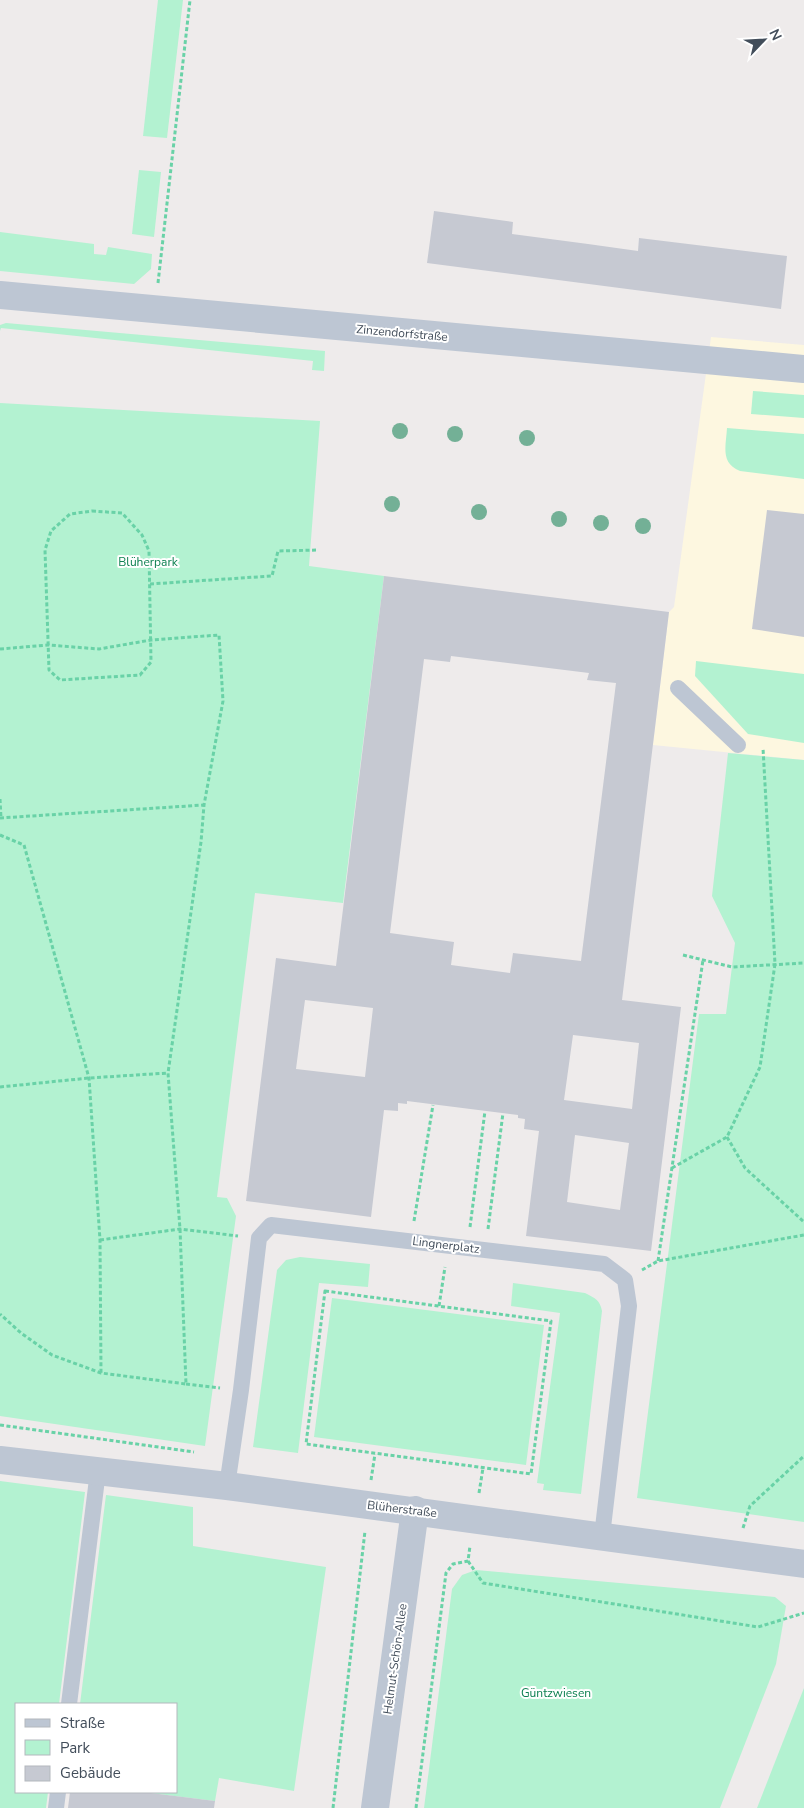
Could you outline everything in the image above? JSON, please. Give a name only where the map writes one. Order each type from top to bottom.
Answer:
[{"type":"street","name":"Zinzendorfstraße","points":[[0,295],[804,369]]},
{"type":"street","name":"Blüherstraße","points":[[0,1460],[415,1510],[804,1564]]},
{"type":"street","name":"Helmut-Schön-Allee","points":[[375,1808],[415,1510]]},
{"type":"lane","points":[[678,688],[738,745]]},
{"type":"lane","name":"Lingnerplatz","points":[[259,1238],[271,1225],[411,1241],[604,1264],[626,1280]]},
{"type":"lane","points":[[227,1486],[259,1238]]},
{"type":"lane","points":[[602,1536],[629,1306],[626,1280]]},
{"type":"lane","points":[[69,1703],[98,1471]]},
{"type":"lane","points":[[56,1808],[58,1793]]},
{"type":"path","points":[[155,310],[190,0]]},
{"type":"path","points":[[92,511],[122,513],[142,535],[149,551],[151,640],[151,662],[140,675],[60,680],[49,670],[45,550],[51,531],[70,514],[92,511]]},
{"type":"path","points":[[150,584],[272,576],[278,551],[318,550]]},
{"type":"path","points":[[0,649],[48,645],[98,649],[151,640],[219,635],[223,701],[204,805],[201,842],[168,1073],[180,1229],[186,1384]]},
{"type":"path","points":[[672,1168],[727,1137],[760,1067],[775,964],[763,748]]},
{"type":"path","points":[[0,799],[1,818],[204,805]]},
{"type":"path","points":[[0,835],[24,845],[89,1078],[100,1240],[101,1373]]},
{"type":"path","points":[[683,955],[732,967],[804,963]]},
{"type":"path","points":[[658,1260],[703,960]]},
{"type":"path","points":[[0,1087],[89,1078],[168,1073]]},
{"type":"path","points":[[411,1241],[433,1105]]},
{"type":"path","points":[[467,1248],[485,1111]]},
{"type":"path","points":[[486,1250],[503,1113]]},
{"type":"path","points":[[727,1137],[745,1168],[804,1222]]},
{"type":"path","points":[[100,1240],[180,1229],[259,1238]]},
{"type":"path","points":[[626,1280],[658,1260],[804,1235]]},
{"type":"path","points":[[439,1306],[444,1273]]},
{"type":"path","points":[[325,1291],[439,1306],[551,1321],[531,1474],[306,1444],[325,1291]]},
{"type":"path","points":[[0,1314],[21,1333],[52,1355],[101,1373],[212,1388]]},
{"type":"path","points":[[0,1425],[232,1458]]},
{"type":"path","points":[[734,1554],[750,1506],[804,1456]]},
{"type":"path","points":[[333,1808],[368,1504]]},
{"type":"path","points":[[474,1518],[468,1561],[483,1583],[758,1627],[804,1613]]},
{"type":"path","points":[[416,1808],[446,1573],[453,1564],[468,1561]]},
{"type":"shaded area","points":[[711,337],[804,345],[804,760],[653,745],[669,612],[674,607]]},
{"type":"green space","points":[[158,0],[183,0],[167,138],[143,136]]},
{"type":"green space","points":[[139,170],[161,172],[154,237],[132,234]]},
{"type":"green space","points":[[0,232],[94,244],[94,254],[106,255],[108,247],[152,254],[151,269],[134,284],[0,271]]},
{"type":"green space","points":[[6,323],[325,351],[324,371],[312,370],[313,361],[1,328],[0,331],[0,325]]},
{"type":"green space","points":[[753,391],[804,395],[804,418],[751,414]]},
{"type":"green space","name":"Blüherpark","points":[[0,403],[320,421],[309,566],[384,576],[343,903],[255,893],[217,1197],[227,1198],[236,1216],[205,1446],[0,1416]]},
{"type":"green space","points":[[727,428],[804,434],[804,479],[740,471],[734,468],[727,459],[725,447]]},
{"type":"green space","points":[[696,661],[804,674],[804,743],[748,734],[695,676]]},
{"type":"green space","points":[[728,753],[804,760],[804,1522],[637,1498],[699,1014],[726,1014],[735,943],[712,896]]},
{"type":"green space","points":[[300,1257],[370,1264],[368,1287],[319,1283],[298,1453],[253,1447],[277,1270],[286,1260]]},
{"type":"green space","points":[[513,1283],[585,1293],[592,1296],[601,1307],[581,1494],[543,1490],[544,1484],[537,1483],[560,1313],[511,1306]]},
{"type":"green space","points":[[332,1298],[544,1325],[526,1465],[314,1437]]},
{"type":"green space","points":[[0,1481],[85,1492],[59,1703],[15,1703],[15,1793],[48,1793],[46,1808],[0,1808]]},
{"type":"green space","points":[[106,1495],[193,1507],[193,1546],[326,1567],[294,1791],[219,1778],[215,1801],[150,1793],[178,1793],[178,1703],[80,1703]]},
{"type":"green space","name":"Güntzwiesen","points":[[476,1570],[775,1597],[786,1606],[776,1664],[720,1808],[424,1808],[452,1589],[462,1575]]},
{"type":"green space","points":[[804,1688],[804,1808],[757,1808]]},
{"type":"building","points":[[434,211],[513,222],[512,234],[638,251],[639,238],[787,256],[781,309],[427,263]]},
{"type":"building","points":[[767,510],[804,514],[804,637],[752,629]]},
{"type":"building","points":[[384,576],[669,612],[622,1000],[681,1007],[651,1251],[526,1236],[539,1131],[524,1129],[525,1119],[518,1118],[518,1115],[407,1101],[407,1104],[398,1103],[398,1111],[384,1110],[371,1217],[246,1201],[276,958],[336,966]],"holes":[[[451,656],[589,673],[587,680],[616,683],[581,961],[513,953],[510,973],[451,965],[454,942],[390,933],[424,659],[450,662]],[[305,1000],[373,1008],[365,1077],[296,1069]],[[573,1035],[639,1043],[632,1109],[564,1100]],[[575,1135],[629,1143],[620,1210],[567,1202]]]},
{"type":"building","points":[[70,1793],[151,1793],[215,1801],[214,1808],[68,1808]]}]
